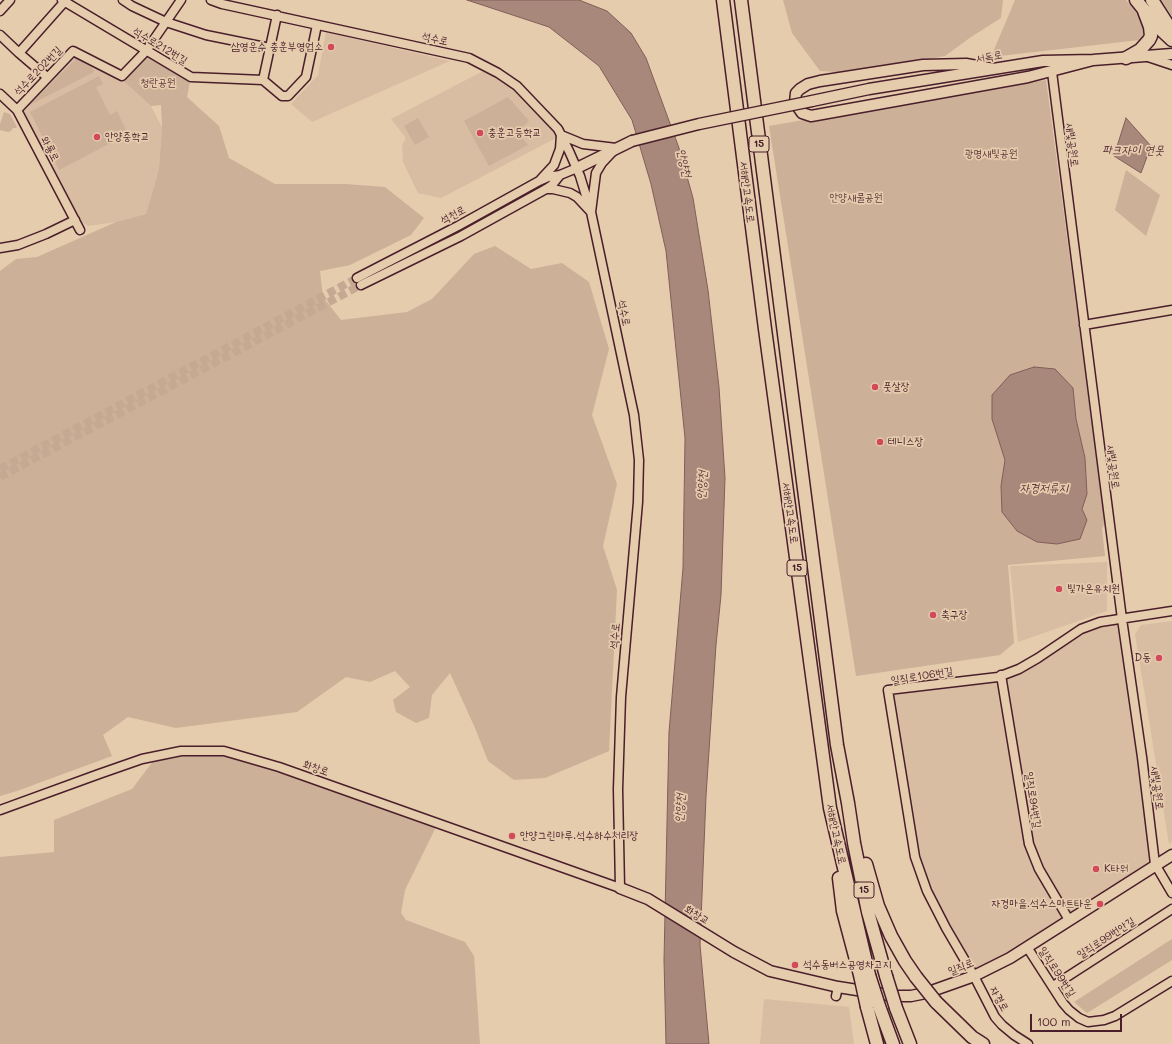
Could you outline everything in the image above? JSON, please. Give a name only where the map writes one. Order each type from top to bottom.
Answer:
[{"type":"highway","name":"서해안고속도로","points":[[723,0],[765,329],[830,808],[873,1007],[893,1044]]},
{"type":"highway","name":"서해안고속도로","points":[[741,0],[837,745],[854,844],[868,912],[896,1008],[910,1044]]},
{"type":"highway","points":[[1136,0],[1157,26],[1172,40]]},
{"type":"highway","points":[[1152,0],[1171,27]]},
{"type":"highway","points":[[1126,58],[1140,50],[1151,36],[1144,11]]},
{"type":"highway","points":[[848,803],[878,906],[891,936],[905,961],[936,1002],[978,1042]]},
{"type":"highway","points":[[873,1007],[877,1044]]},
{"type":"main road","name":"서독로","points":[[632,142],[698,124],[869,89],[1043,61],[1093,60],[1172,54]]},
{"type":"main road","points":[[994,69],[966,64],[923,65],[820,81],[808,84],[800,89],[796,93],[795,103],[802,113],[810,116],[1052,72],[1093,60]]},
{"type":"main road","name":"석천로","points":[[577,168],[616,148],[632,142]]},
{"type":"main road","name":"일직로","points":[[734,952],[770,970],[837,992],[895,996],[911,996],[926,993],[974,976],[1010,958],[1155,864],[1172,855]]},
{"type":"main road","name":"화창교","points":[[620,888],[648,899],[734,952]]},
{"type":"street","points":[[0,11],[10,0]]},
{"type":"street","points":[[123,0],[132,6],[166,22],[206,35],[270,48]]},
{"type":"street","name":"석수로202번길","points":[[17,110],[73,51],[122,76],[146,51],[181,0]]},
{"type":"street","name":"석수로","points":[[210,0],[222,4],[469,58],[498,72],[518,86],[561,135],[577,168],[591,212],[634,415],[639,460],[638,502],[621,697],[618,789],[620,888]]},
{"type":"street","points":[[19,53],[64,1]]},
{"type":"street","name":"석수로212번길","points":[[64,1],[191,77],[263,80]]},
{"type":"street","points":[[277,15],[263,80],[282,96],[288,96],[306,77],[317,25]]},
{"type":"street","points":[[0,35],[47,77]]},
{"type":"street","points":[[1145,56],[1172,65]]},
{"type":"street","name":"새빛공원로","points":[[1052,72],[1122,620],[1142,757],[1155,864]]},
{"type":"street","name":"와룡로","points":[[0,94],[17,110],[80,230]]},
{"type":"street","points":[[539,181],[554,165],[560,149],[561,135],[583,144],[616,148]]},
{"type":"street","points":[[591,212],[596,173],[602,163],[616,148]]},
{"type":"street","name":"석천로","points":[[560,175],[552,185],[546,189],[461,236],[359,282],[539,181],[577,168]]},
{"type":"street","points":[[546,189],[570,193],[577,197],[591,212]]},
{"type":"street","points":[[0,248],[18,245],[75,220]]},
{"type":"street","points":[[1084,325],[1172,310]]},
{"type":"street","name":"일직로106번길","points":[[974,976],[946,928],[927,891],[915,857],[888,690],[998,676],[1019,669],[1081,629],[1100,622],[1122,620],[1172,611]]},
{"type":"street","name":"일직로94번길","points":[[1001,675],[1029,844],[1039,869],[1069,920]]},
{"type":"street","name":"화창로","points":[[0,810],[142,759],[181,751],[224,750],[294,772],[620,888]]},
{"type":"street","points":[[1155,864],[1172,893]]},
{"type":"street","name":"일직로99번안길","points":[[1053,986],[1172,909]]},
{"type":"street","name":"일직로99번길","points":[[1027,948],[1069,1010],[1088,1022],[1104,1020],[1115,1016],[1172,981]]},
{"type":"street","name":"자경로","points":[[974,976],[995,1017],[1014,1035],[1028,1044]]},
{"type":"shaded area","points":[[326,32],[450,61],[312,122],[291,104],[318,75]]},
{"type":"shaded area","name":"안양중학교","points":[[73,53],[120,78],[151,106],[162,127],[159,169],[146,214],[116,222],[88,226],[77,219],[19,110]]},
{"type":"shaded area","name":"충훈고등학교","points":[[487,69],[508,82],[560,136],[441,198],[418,193],[403,162],[402,145],[406,138],[391,119]]},
{"type":"shaded area","name":"빛가온유치원","points":[[1107,562],[1107,611],[1018,642],[1010,566]]},
{"type":"shaded area","points":[[1122,620],[1155,864],[974,976],[946,928],[915,857],[888,690],[998,677],[1019,669],[1081,629]]},
{"type":"shaded area","points":[[1172,621],[1172,842],[1169,844],[1135,634],[1141,625]]},
{"type":"shaded area","name":"석수동버스공영차고지","points":[[764,999],[849,1007],[854,1044],[760,1044]]},
{"type":"green space","points":[[783,0],[1003,0],[1001,18],[945,56],[853,73],[820,71],[792,33]]},
{"type":"green space","points":[[1015,0],[1126,0],[1157,38],[991,57]]},
{"type":"green space","points":[[1161,0],[1172,0],[1172,16]]},
{"type":"green space","name":"청란공원","points":[[146,51],[191,77],[187,97],[219,126],[229,158],[275,184],[345,184],[385,187],[424,218],[411,235],[350,265],[320,271],[323,297],[341,320],[407,312],[432,299],[474,254],[495,246],[531,269],[562,263],[589,282],[609,349],[592,415],[617,484],[603,546],[617,590],[609,751],[545,778],[514,780],[488,761],[450,673],[432,695],[429,718],[416,723],[396,712],[393,700],[410,687],[395,671],[370,682],[346,677],[297,712],[176,728],[128,717],[103,735],[112,756],[0,796],[0,271],[16,259],[37,257],[116,222],[146,214],[159,169],[162,127],[161,105],[151,106],[120,78]]},
{"type":"green space","points":[[80,55],[89,60],[94,72],[28,106]]},
{"type":"green space","points":[[99,76],[103,84],[96,87],[110,115],[117,111],[128,134],[59,170],[30,112]]},
{"type":"green space","points":[[1046,80],[1105,521],[1102,529],[1105,556],[1008,565],[1014,643],[1000,655],[856,676],[769,126],[918,100]]},
{"type":"green space","points":[[508,97],[529,121],[517,132],[528,145],[489,166],[464,121]]},
{"type":"green space","points":[[4,112],[10,114],[17,127],[8,132],[0,130],[0,124]]},
{"type":"green space","points":[[418,118],[429,137],[415,145],[404,126]]},
{"type":"green space","points":[[1126,170],[1160,195],[1146,236],[1115,210]]},
{"type":"green space","points":[[196,752],[225,754],[269,764],[436,827],[405,890],[401,913],[406,920],[465,942],[474,956],[480,1044],[0,1044],[0,857],[54,852],[54,820],[132,789],[154,760]]},
{"type":"green space","points":[[1172,939],[1172,960],[1087,1013],[1074,1002]]},
{"type":"water","name":"안양천","points":[[467,0],[579,0],[607,11],[631,33],[646,58],[679,148],[693,198],[708,290],[719,387],[725,478],[721,595],[716,645],[706,796],[700,945],[709,1044],[666,1044],[664,960],[669,732],[683,568],[685,438],[666,251],[651,184],[632,120],[599,66],[549,27]]},
{"type":"water","name":"파크자이 연못","points":[[1126,118],[1151,146],[1141,173],[1114,156]]},
{"type":"water","name":"자경저류지","points":[[1034,367],[1055,369],[1073,388],[1076,419],[1085,458],[1087,494],[1082,509],[1087,520],[1080,539],[1057,544],[1037,542],[1017,531],[1002,512],[1001,486],[1005,460],[992,419],[992,395],[1010,375]]},
{"type":"tunnel","points":[[0,469],[357,278]]},
{"type":"tunnel","points":[[0,477],[361,285]]},
{"type":"place","name":"삼영운수 충훈부영업소","points":[[331,47]]},
{"type":"place","name":"충훈고등학교","points":[[480,133]]},
{"type":"place","name":"안양중학교","points":[[97,137]]},
{"type":"place","name":"풋살장","points":[[875,387]]},
{"type":"place","name":"테니스장","points":[[880,442]]},
{"type":"place","name":"빛가온유치원","points":[[1059,589]]},
{"type":"place","name":"축구장","points":[[933,615]]},
{"type":"place","name":"D동","points":[[1159,658]]},
{"type":"place","name":"안양그린마루.석수하수처리장","points":[[512,836]]},
{"type":"place","name":"K타워","points":[[1096,869]]},
{"type":"place","name":"자경마을.석수스마트타운","points":[[1100,904]]},
{"type":"place","name":"석수동버스공영차고지","points":[[795,965]]},
{"type":"park label","name":"광명새빛공원","points":[[991,154]]},
{"type":"park label","name":"안양새물공원","points":[[856,198]]}]
